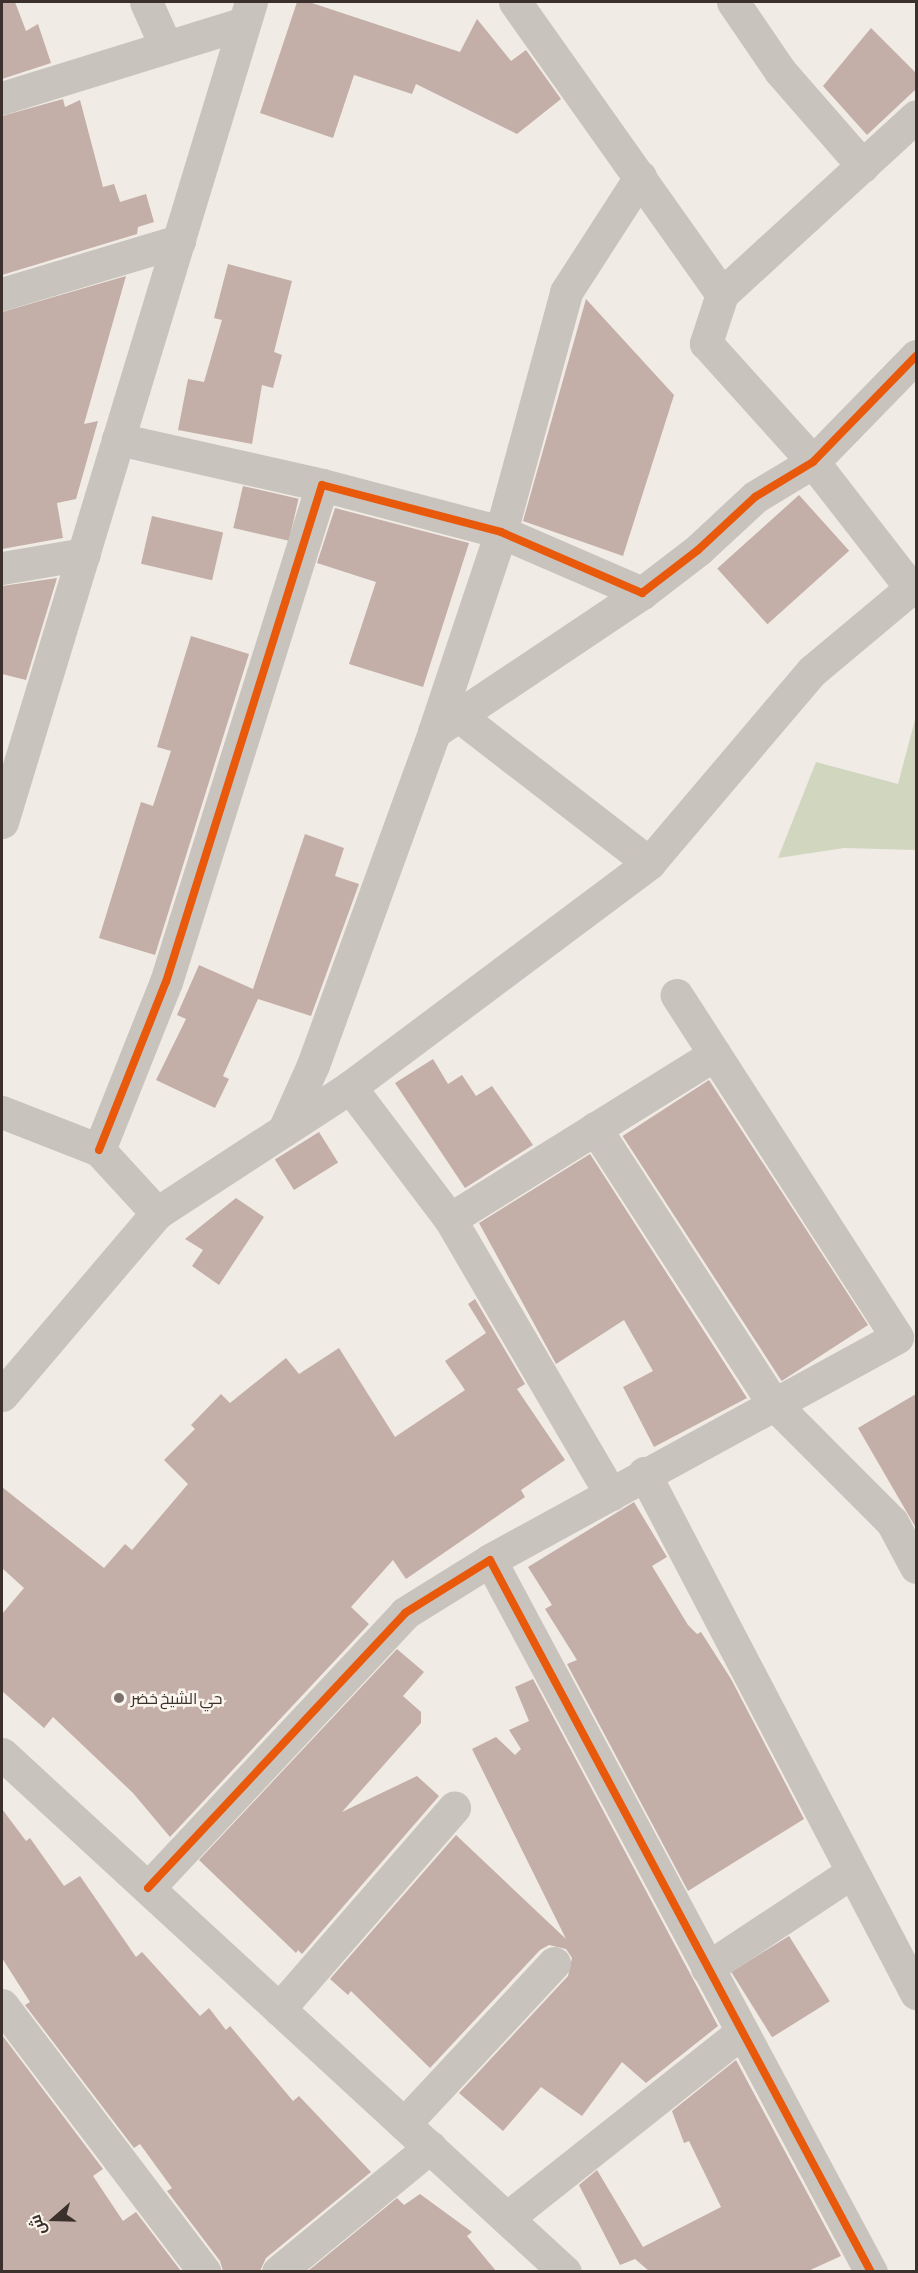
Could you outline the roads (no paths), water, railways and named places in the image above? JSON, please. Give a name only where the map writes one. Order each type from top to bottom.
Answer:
[{"type":"street","points":[[146,2],[166,47]]},
{"type":"street","points":[[515,2],[722,294]]},
{"type":"street","points":[[733,2],[780,71],[863,166]]},
{"type":"street","points":[[2,98],[166,47],[247,12]]},
{"type":"street","points":[[2,822],[247,12]]},
{"type":"street","points":[[2,1395],[157,1213],[350,1087],[649,863],[812,672],[914,586],[813,462],[706,343],[722,294],[916,116]]},
{"type":"street","points":[[284,1130],[313,1065],[446,724],[566,292],[640,177]]},
{"type":"street","points":[[2,294],[179,241]]},
{"type":"street","points":[[446,724],[642,593],[698,550],[755,497],[813,462],[916,357]]},
{"type":"street","points":[[118,439],[322,485],[501,532],[642,593]]},
{"type":"street","points":[[99,1150],[166,982],[322,485]]},
{"type":"street","points":[[2,568],[84,554]]},
{"type":"street","points":[[446,724],[649,863]]},
{"type":"street","points":[[148,1888],[405,1613],[490,1560],[611,1494],[644,1473],[897,1337],[678,995]]},
{"type":"street","points":[[450,1219],[715,1053]]},
{"type":"street","points":[[350,1087],[450,1219],[611,1494]]},
{"type":"street","points":[[2,1112],[99,1150],[157,1213]]},
{"type":"street","points":[[595,1128],[773,1402],[892,1522],[916,1567]]},
{"type":"street","points":[[644,1473],[916,1993]]},
{"type":"street","points":[[490,1560],[741,2033],[872,2271]]},
{"type":"street","points":[[2,1754],[565,2271]]},
{"type":"street","points":[[279,2009],[454,1808]]},
{"type":"street","points":[[707,1968],[852,1872]]},
{"type":"street","points":[[404,2124],[554,1963]]},
{"type":"street","points":[[2,2005],[205,2271]]},
{"type":"street","points":[[507,2218],[741,2033]]},
{"type":"street","points":[[278,2271],[430,2147]]},
{"type":"place","name":"حي الشيخ خضر","points":[[119,1698]]}]
